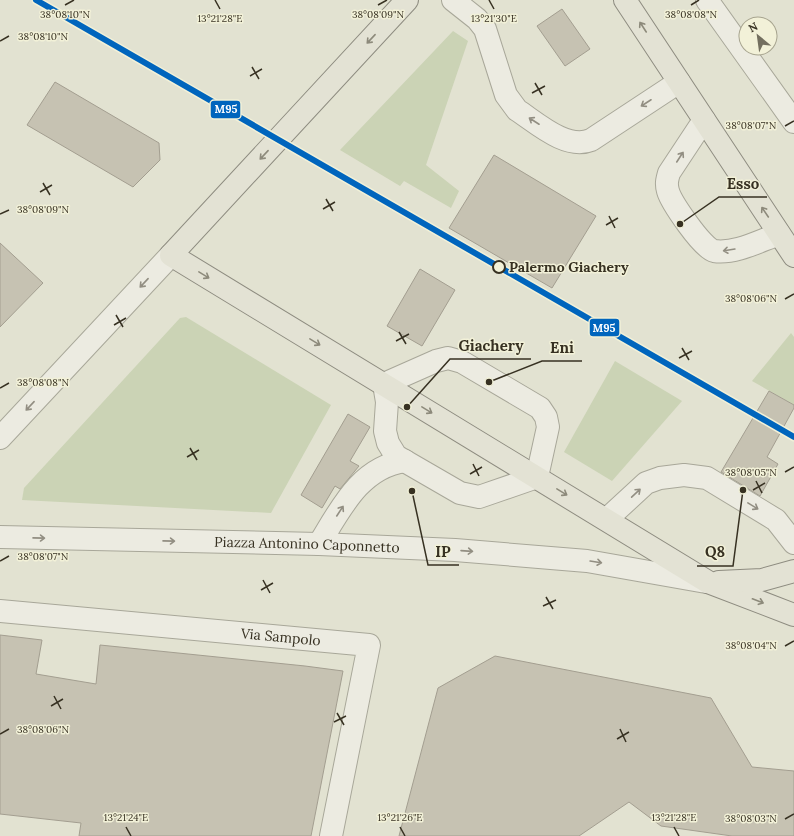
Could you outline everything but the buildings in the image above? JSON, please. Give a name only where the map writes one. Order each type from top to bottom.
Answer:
[{"type":"main road","points":[[171,255],[407,0]]},
{"type":"main road","points":[[625,0],[794,256]]},
{"type":"main road","name":"Piazza Antonino Caponnetto","points":[[171,255],[607,519],[708,582],[794,614]]},
{"type":"main road","name":"Piazza Antonino Caponnetto","points":[[708,582],[762,580],[794,571]]},
{"type":"street","points":[[453,0],[477,19],[485,29],[506,95],[511,103],[517,110],[563,139],[582,143],[591,140],[679,82]]},
{"type":"street","points":[[707,0],[794,122]]},
{"type":"street","points":[[704,120],[669,173],[666,182],[672,200],[703,243],[712,250],[731,251],[779,234]]},
{"type":"street","points":[[0,438],[171,255]]},
{"type":"street","points":[[448,358],[462,362],[531,401],[540,408],[546,417],[548,427],[537,477],[479,497],[460,493],[396,456],[388,444],[385,431],[387,402],[384,384],[436,361],[448,358]]},
{"type":"street","points":[[319,544],[353,491],[366,478],[389,464],[405,461]]},
{"type":"street","points":[[607,519],[646,483],[660,478],[684,475],[707,478],[776,520],[794,544]]},
{"type":"street","name":"Piazza Antonino Caponnetto","points":[[0,537],[319,544],[455,550],[557,558],[647,570],[708,582]]},
{"type":"street","name":"Via Sampolo","points":[[0,612],[369,645],[331,836]]},
{"type":"green space","points":[[453,31],[468,41],[426,165],[459,191],[451,208],[404,181],[400,186],[340,150]]},
{"type":"green space","points":[[186,317],[331,405],[271,513],[22,500],[24,488],[180,318]]},
{"type":"green space","points":[[791,333],[794,337],[794,405],[752,381]]},
{"type":"green space","points":[[615,361],[682,401],[612,481],[564,452]]},
{"type":"transit line","name":"M95","points":[[36,0],[794,437]]},
{"type":"place","name":"Esso","points":[[680,224]]},
{"type":"place","name":"Palermo Giachery","points":[[499,267]]},
{"type":"place","name":"Eni","points":[[489,382]]},
{"type":"place","name":"Giachery","points":[[407,407]]},
{"type":"place","name":"Q8","points":[[743,490]]},
{"type":"place","name":"IP","points":[[412,491]]}]
